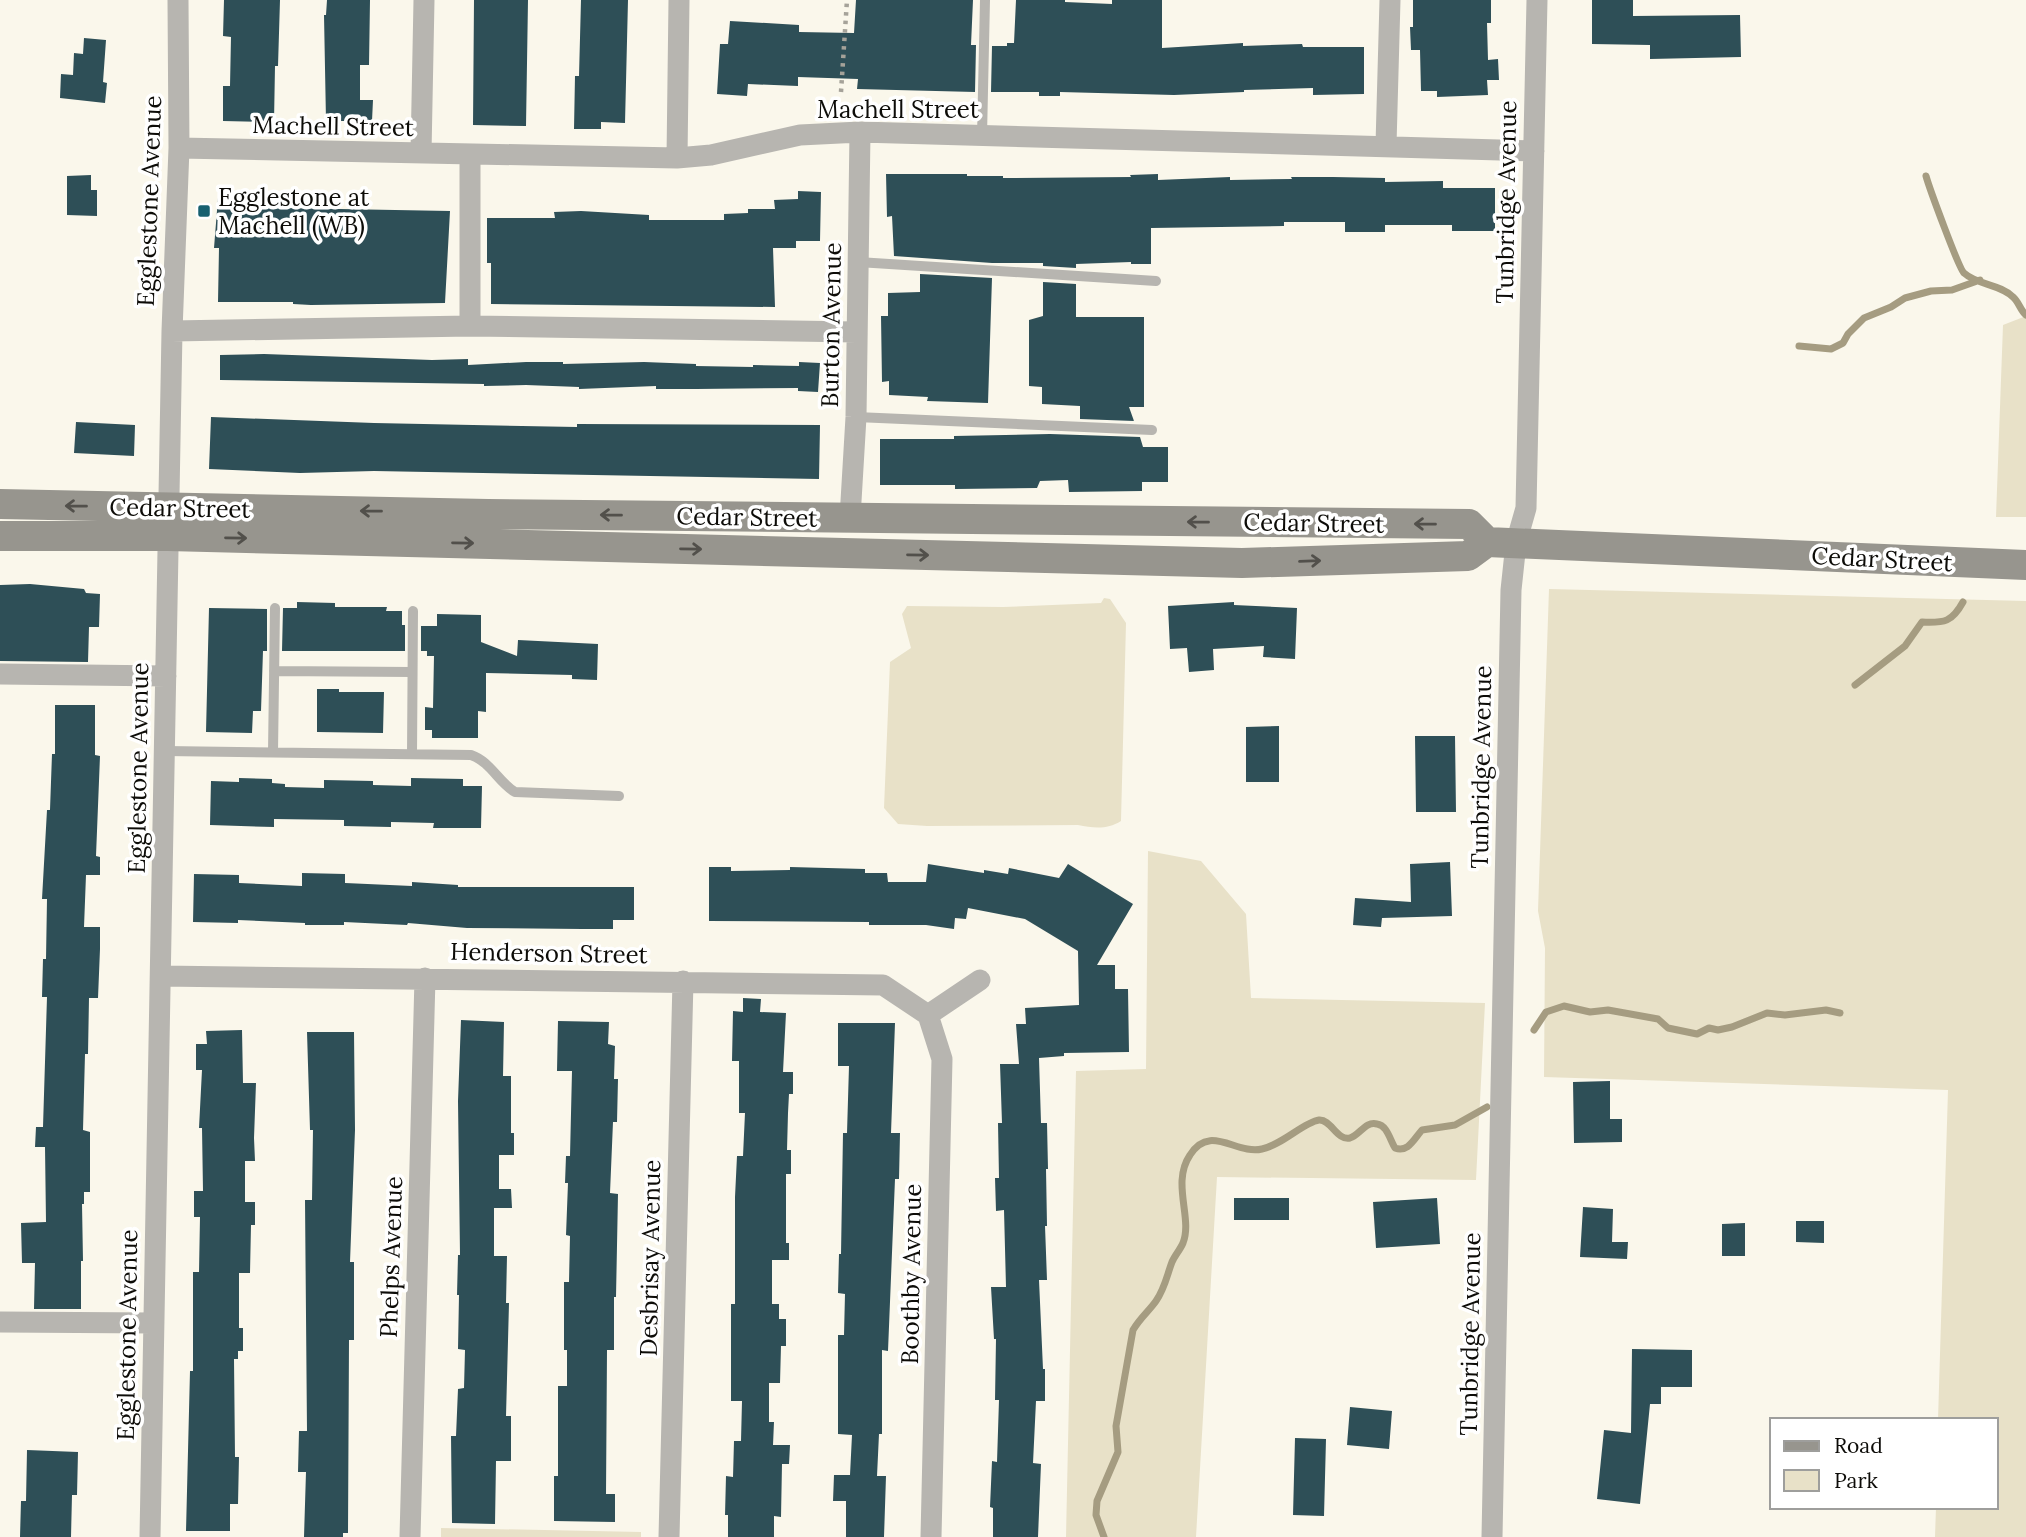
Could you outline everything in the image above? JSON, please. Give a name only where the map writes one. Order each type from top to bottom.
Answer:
[{"type":"main road","name":"Cedar Street","points":[[0,504],[168,522],[1242,563],[1468,556],[1486,542],[2026,565]]},
{"type":"main road","name":"Cedar Street","points":[[0,536],[168,522],[850,518],[1469,524],[1486,542]]},
{"type":"street","name":"Egglestone Avenue","points":[[150,1537],[168,522],[179,148],[178,0]]},
{"type":"street","points":[[421,153],[424,0]]},
{"type":"street","points":[[677,158],[679,0]]},
{"type":"street","points":[[1386,145],[1390,0]]},
{"type":"street","name":"Tunbridge Avenue","points":[[1492,1537],[1510,618],[1516,543],[1526,508],[1537,0]]},
{"type":"street","name":"Machell Street","points":[[179,148],[470,156],[677,158],[711,155],[800,135],[860,132],[1534,151]]},
{"type":"street","name":"Burton Avenue","points":[[850,518],[856,417],[860,132]]},
{"type":"street","points":[[470,156],[470,326]]},
{"type":"street","points":[[172,331],[470,326],[856,332]]},
{"type":"street","points":[[0,674],[166,676]]},
{"type":"street","name":"Henderson Street","points":[[161,976],[883,985],[928,1015]]},
{"type":"street","name":"Phelps Avenue","points":[[410,1537],[425,978]]},
{"type":"street","points":[[928,1015],[980,980]]},
{"type":"street","name":"Desbrisay Avenue","points":[[669,1537],[683,981]]},
{"type":"street","name":"Boothby Avenue","points":[[928,1015],[942,1059],[931,1537]]},
{"type":"street","points":[[0,1322],[154,1323]]},
{"type":"lane","points":[[982,136],[985,0]]},
{"type":"lane","points":[[858,262],[1156,282]]},
{"type":"lane","points":[[856,417],[1152,430]]},
{"type":"lane","points":[[273,752],[275,608]]},
{"type":"lane","points":[[412,754],[413,611]]},
{"type":"lane","points":[[274,671],[412,672]]},
{"type":"lane","points":[[165,751],[471,755],[487,764],[507,787],[515,792],[619,796]]},
{"type":"path","points":[[841,92],[847,0]]},
{"type":"green space","points":[[2026,316],[2026,517],[1996,517],[2003,325]]},
{"type":"green space","points":[[1549,589],[2026,601],[2026,1537],[1935,1537],[1936,1509],[1998,1509],[1998,1418],[1938,1418],[1948,1090],[1544,1077],[1545,948],[1538,911]]},
{"type":"green space","points":[[1104,598],[1110,599],[1126,623],[1121,821],[1100,828],[1078,825],[898,824],[884,808],[890,662],[911,648],[902,614],[907,606],[1003,607],[1101,603]]},
{"type":"green space","points":[[1148,851],[1201,861],[1246,914],[1251,998],[1485,1003],[1476,1180],[1217,1177],[1196,1537],[1066,1537],[1076,1071],[1146,1069]]},
{"type":"green space","points":[[441,1528],[641,1532],[641,1537],[441,1537]]},
{"type":"building","points":[[224,0],[280,0],[274,122],[223,121],[223,86],[230,86],[231,37],[223,36]]},
{"type":"building","points":[[327,0],[370,0],[369,65],[360,65],[360,100],[373,100],[372,121],[326,121],[324,15]]},
{"type":"building","points":[[474,0],[528,0],[526,126],[473,125]]},
{"type":"building","points":[[581,0],[628,0],[625,123],[601,122],[601,129],[574,129],[575,76],[579,76]]},
{"type":"building","points":[[856,0],[973,0],[971,45],[976,45],[975,92],[857,89],[858,79],[798,77],[798,86],[748,84],[747,96],[717,94],[720,44],[728,44],[730,21],[799,25],[799,32],[854,33]]},
{"type":"building","points":[[1016,0],[1112,4],[1112,0],[1162,0],[1162,48],[1243,43],[1243,46],[1302,44],[1303,47],[1364,47],[1364,94],[1313,95],[1313,88],[1174,95],[1060,92],[1060,96],[1039,96],[1039,92],[991,92],[992,46],[1014,43]]},
{"type":"building","points":[[1413,0],[1491,0],[1491,23],[1487,23],[1488,60],[1498,59],[1499,80],[1487,80],[1488,95],[1437,97],[1437,91],[1421,91],[1420,50],[1411,50]]},
{"type":"building","points":[[1592,0],[1633,0],[1633,16],[1740,15],[1741,57],[1650,59],[1650,45],[1592,44]]},
{"type":"building","points":[[84,38],[106,40],[103,82],[107,83],[105,103],[60,98],[61,74],[73,75],[74,53],[83,54]]},
{"type":"building","points":[[886,174],[967,174],[1003,178],[1131,177],[1130,175],[1158,174],[1158,180],[1333,177],[1385,178],[1385,182],[1443,181],[1443,188],[1495,188],[1495,231],[1452,231],[1452,225],[1385,225],[1385,232],[1345,232],[1345,222],[1284,222],[1284,226],[1151,228],[1151,264],[1076,264],[1076,268],[1043,266],[1043,263],[992,263],[894,256],[892,216],[887,217]]},
{"type":"building","points":[[91,175],[91,190],[97,190],[97,216],[67,215],[67,176]]},
{"type":"building","points":[[798,191],[821,192],[820,241],[796,241],[796,248],[773,248],[775,307],[491,304],[487,218],[555,218],[554,212],[581,211],[649,215],[649,220],[724,220],[724,214],[748,213],[748,209],[775,209],[774,200],[798,199]]},
{"type":"building","points":[[218,198],[286,203],[285,208],[450,211],[445,303],[311,305],[293,302],[218,302],[219,248],[214,248]]},
{"type":"building","points":[[920,274],[992,278],[988,403],[927,401],[928,397],[889,395],[889,381],[882,382],[881,316],[888,316],[888,293],[920,292]]},
{"type":"building","points":[[1043,282],[1076,284],[1076,317],[1144,317],[1144,407],[1129,407],[1134,421],[1080,419],[1080,406],[1042,404],[1042,387],[1029,386],[1029,320],[1043,316]]},
{"type":"building","points":[[220,355],[468,359],[468,365],[644,362],[753,367],[799,366],[799,362],[820,363],[818,392],[798,391],[798,388],[656,389],[656,386],[579,389],[526,385],[220,380]]},
{"type":"building","points":[[211,417],[577,427],[577,424],[820,425],[819,479],[374,471],[300,473],[209,469]]},
{"type":"building","points":[[76,422],[135,425],[134,456],[74,453]]},
{"type":"building","points":[[1050,434],[1140,437],[1143,447],[1168,447],[1168,482],[1142,482],[1142,491],[1069,492],[1068,480],[1040,481],[1037,488],[955,489],[955,485],[880,485],[880,439],[954,439],[954,436]]},
{"type":"building","points":[[30,584],[84,589],[86,593],[100,594],[99,627],[89,627],[88,662],[0,661],[0,585]]},
{"type":"building","points":[[297,602],[335,603],[335,607],[387,607],[386,611],[402,611],[405,651],[282,651],[283,608],[297,608]]},
{"type":"building","points":[[1234,602],[1234,605],[1297,608],[1295,659],[1263,657],[1264,646],[1213,649],[1214,670],[1189,672],[1187,648],[1170,649],[1168,606]]},
{"type":"building","points":[[209,608],[267,609],[267,651],[263,651],[261,711],[253,711],[252,733],[206,732]]},
{"type":"building","points":[[437,614],[481,615],[481,642],[517,656],[518,640],[598,644],[597,680],[572,679],[572,675],[486,673],[486,712],[478,711],[478,738],[432,738],[432,730],[425,730],[425,707],[433,708],[434,656],[427,656],[427,651],[421,651],[421,626],[437,626]]},
{"type":"building","points":[[317,689],[384,692],[383,733],[317,732]]},
{"type":"building","points":[[55,705],[95,705],[95,755],[100,756],[96,856],[100,857],[100,875],[86,875],[84,927],[100,927],[100,949],[98,998],[89,998],[88,1054],[85,1054],[83,1130],[90,1132],[90,1192],[84,1192],[82,1204],[81,1309],[34,1309],[35,1263],[22,1263],[21,1223],[46,1222],[45,1147],[35,1147],[36,1127],[43,1127],[47,997],[42,997],[47,899],[42,899],[52,754],[55,754]]},
{"type":"building","points":[[1279,726],[1279,782],[1246,782],[1246,727]]},
{"type":"building","points":[[1415,736],[1455,736],[1456,812],[1416,812]]},
{"type":"building","points":[[239,778],[272,779],[272,783],[285,784],[285,787],[324,788],[324,780],[373,781],[373,785],[411,786],[411,778],[463,779],[463,786],[482,786],[481,828],[433,828],[434,823],[391,822],[391,827],[344,826],[344,820],[274,819],[274,827],[210,825],[211,781],[239,782]]},
{"type":"building","points":[[1450,862],[1452,916],[1382,918],[1381,927],[1353,925],[1355,898],[1411,902],[1410,864]]},
{"type":"building","points":[[928,864],[984,873],[984,870],[1008,874],[1009,868],[1059,878],[1068,864],[1133,904],[1097,965],[1115,965],[1115,989],[1128,989],[1129,1052],[1064,1053],[1064,1056],[1039,1058],[1041,1123],[1047,1123],[1048,1169],[1045,1226],[1047,1280],[1039,1280],[1045,1401],[1036,1401],[1033,1463],[1041,1464],[1038,1537],[993,1537],[993,1508],[990,1507],[992,1461],[997,1462],[999,1400],[995,1400],[996,1339],[991,1287],[1006,1287],[1004,1210],[996,1211],[995,1178],[999,1178],[998,1123],[1002,1123],[1000,1064],[1019,1064],[1016,1024],[1026,1024],[1025,1008],[1079,1005],[1078,951],[1025,919],[968,908],[966,919],[955,918],[954,929],[926,925],[869,925],[869,922],[709,921],[709,867],[731,867],[731,871],[790,870],[790,867],[865,869],[865,873],[887,873],[888,882],[926,882]]},
{"type":"building","points":[[302,873],[345,874],[345,883],[412,886],[412,882],[458,887],[634,887],[634,920],[613,920],[613,929],[467,928],[408,923],[344,922],[344,925],[305,925],[238,920],[238,923],[193,922],[194,874],[239,875],[239,883],[302,886]]},
{"type":"building","points":[[743,998],[761,999],[760,1012],[786,1013],[783,1072],[793,1072],[793,1094],[789,1094],[787,1150],[791,1150],[791,1174],[786,1174],[786,1243],[789,1243],[789,1260],[772,1260],[772,1304],[779,1304],[779,1319],[786,1319],[786,1346],[781,1346],[780,1383],[769,1383],[769,1422],[774,1422],[773,1445],[790,1445],[789,1464],[782,1464],[781,1517],[774,1516],[774,1537],[728,1537],[728,1515],[725,1515],[726,1476],[733,1477],[734,1441],[741,1441],[742,1401],[731,1401],[731,1304],[735,1304],[737,1156],[743,1156],[745,1113],[739,1113],[739,1061],[732,1061],[733,1011],[743,1012]]},
{"type":"building","points":[[461,1020],[504,1022],[503,1076],[511,1076],[511,1133],[514,1133],[514,1155],[499,1155],[499,1189],[511,1189],[512,1208],[494,1208],[494,1256],[507,1256],[506,1303],[509,1303],[506,1416],[511,1416],[511,1461],[496,1461],[495,1524],[452,1523],[451,1436],[456,1436],[458,1389],[464,1388],[465,1350],[458,1349],[457,1295],[460,1255],[458,1101]]},
{"type":"building","points":[[558,1021],[609,1022],[608,1044],[615,1046],[614,1079],[618,1079],[617,1122],[613,1122],[610,1193],[618,1194],[616,1297],[614,1350],[607,1350],[606,1494],[615,1494],[615,1522],[554,1521],[554,1476],[558,1476],[558,1386],[567,1386],[564,1282],[569,1282],[570,1236],[566,1235],[568,1183],[565,1183],[566,1156],[570,1156],[572,1071],[557,1071]]},
{"type":"building","points":[[838,1023],[895,1023],[891,1133],[900,1133],[899,1179],[895,1179],[888,1351],[882,1350],[882,1434],[879,1434],[877,1476],[886,1476],[884,1537],[846,1537],[846,1501],[833,1501],[834,1475],[850,1475],[852,1435],[838,1434],[838,1335],[844,1335],[845,1294],[838,1293],[839,1254],[843,1133],[847,1133],[849,1066],[838,1066]]},
{"type":"building","points":[[242,1030],[243,1083],[256,1083],[255,1161],[245,1161],[245,1202],[255,1202],[255,1225],[251,1225],[250,1273],[239,1273],[239,1328],[243,1328],[243,1351],[238,1351],[238,1359],[234,1359],[235,1457],[239,1457],[238,1504],[230,1504],[230,1531],[186,1531],[190,1371],[193,1371],[193,1272],[199,1272],[200,1217],[194,1217],[194,1191],[203,1191],[202,1128],[199,1128],[202,1070],[196,1070],[196,1044],[207,1044],[206,1031]]},
{"type":"building","points":[[307,1032],[354,1032],[355,1130],[350,1262],[354,1262],[354,1340],[349,1340],[348,1533],[343,1533],[343,1537],[304,1537],[306,1472],[298,1472],[299,1431],[307,1431],[305,1200],[312,1200],[313,1130],[310,1130]]},
{"type":"building","points":[[1610,1081],[1610,1119],[1622,1119],[1622,1142],[1574,1143],[1573,1082]]},
{"type":"building","points":[[1234,1198],[1289,1198],[1289,1220],[1234,1220]]},
{"type":"building","points":[[1437,1198],[1440,1244],[1376,1248],[1373,1202]]},
{"type":"building","points":[[1583,1207],[1613,1209],[1612,1242],[1628,1242],[1627,1259],[1580,1257]]},
{"type":"building","points":[[1796,1221],[1824,1221],[1824,1243],[1796,1242]]},
{"type":"building","points":[[1745,1223],[1745,1256],[1722,1256],[1722,1224]]},
{"type":"building","points":[[1632,1349],[1692,1350],[1692,1387],[1661,1387],[1661,1404],[1650,1404],[1640,1504],[1597,1499],[1604,1430],[1631,1433]]},
{"type":"building","points":[[1350,1407],[1392,1411],[1389,1449],[1347,1445]]},
{"type":"building","points":[[1295,1438],[1326,1439],[1324,1516],[1293,1515]]},
{"type":"building","points":[[27,1450],[78,1452],[77,1495],[72,1495],[71,1537],[20,1537],[21,1501],[26,1501]]},
{"type":"waterway","points":[[1926,176],[1964,273],[2008,293],[2026,315]]},
{"type":"waterway","points":[[1799,346],[1831,349],[1843,343],[1864,318],[1905,298],[1931,291],[1952,290],[1980,280]]},
{"type":"waterway","points":[[1855,685],[1905,646],[1922,622],[1947,620],[1963,602]]},
{"type":"waterway","points":[[1534,1030],[1546,1012],[1564,1006],[1590,1012],[1608,1010],[1658,1019],[1668,1028],[1697,1034],[1709,1028],[1718,1030],[1732,1027],[1767,1013],[1785,1015],[1826,1010],[1840,1013]]},
{"type":"waterway","points":[[1104,1537],[1096,1515],[1097,1501],[1118,1452],[1116,1426],[1133,1330],[1159,1296],[1172,1262],[1183,1243],[1186,1223],[1182,1177],[1190,1155],[1198,1146],[1206,1141],[1215,1141],[1252,1150],[1262,1149],[1319,1120],[1345,1138],[1354,1136],[1366,1126],[1380,1125],[1386,1130],[1395,1148],[1404,1149],[1422,1130],[1455,1125],[1487,1107]]},
{"type":"place","name":"Egglestone at Machell (WB)","points":[[204,211]]}]
